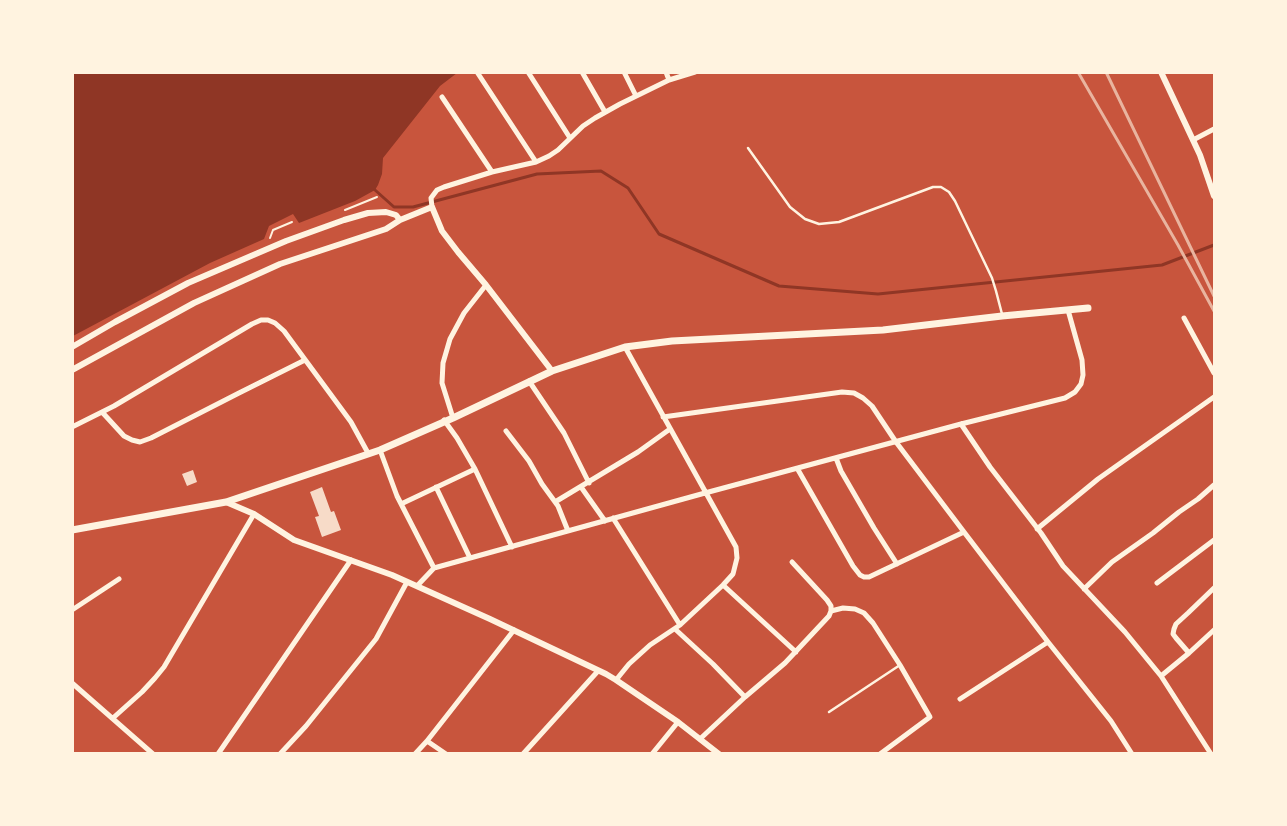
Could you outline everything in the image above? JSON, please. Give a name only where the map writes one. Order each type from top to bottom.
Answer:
[{"type":"main road","points":[[72,530],[226,502],[380,450],[552,371],[625,347],[672,341],[883,330],[1088,308]]},
{"type":"street","points":[[477,72],[536,162]]},
{"type":"street","points":[[528,72],[570,138]]},
{"type":"street","points":[[582,72],[605,112]]},
{"type":"street","points":[[624,72],[636,96]]},
{"type":"street","points":[[666,72],[670,80]]},
{"type":"street","points":[[552,371],[442,230],[432,206],[431,198],[437,190],[444,187],[492,172],[536,162],[549,156],[583,126],[605,112],[670,80],[695,72]]},
{"type":"street","points":[[1161,72],[1200,155],[1214,196]]},
{"type":"street","points":[[442,97],[492,172]]},
{"type":"street","points":[[1193,140],[1214,129]]},
{"type":"street","points":[[72,370],[202,299],[280,264],[386,229],[400,220],[432,206]]},
{"type":"street","points":[[72,347],[188,283],[286,241],[368,213],[386,212],[396,215],[400,220]]},
{"type":"street","points":[[453,418],[442,384],[443,363],[450,339],[464,313],[486,285]]},
{"type":"street","points":[[417,586],[434,568],[797,468],[1065,398],[1075,392],[1081,384],[1083,375],[1082,360],[1068,310]]},
{"type":"street","points":[[1184,318],[1214,374]]},
{"type":"street","points":[[72,428],[193,360],[252,324],[261,320],[268,320],[284,331],[351,422],[368,453]]},
{"type":"street","points":[[616,680],[650,645],[680,625],[723,585],[733,574],[736,564],[736,546],[625,347]]},
{"type":"street","points":[[102,412],[124,436],[140,442],[305,360]]},
{"type":"street","points":[[529,381],[564,433],[589,483]]},
{"type":"street","points":[[663,417],[842,392],[854,393],[863,398],[872,406],[896,442],[964,532],[1111,721],[1132,754]]},
{"type":"street","points":[[1038,529],[1098,479],[1214,396]]},
{"type":"street","points":[[444,420],[458,438],[475,469],[512,546]]},
{"type":"street","points":[[961,424],[990,467],[1038,529],[1063,566],[1125,632],[1161,676],[1211,754]]},
{"type":"street","points":[[555,502],[589,483],[670,430]]},
{"type":"street","points":[[506,431],[529,461],[555,502],[568,531]]},
{"type":"street","points":[[380,450],[397,496],[434,568]]},
{"type":"street","points":[[836,458],[874,528],[897,564]]},
{"type":"street","points":[[797,468],[853,566],[864,577],[869,577],[964,532]]},
{"type":"street","points":[[401,504],[475,469]]},
{"type":"street","points":[[1084,589],[1112,562],[1198,499],[1214,484]]},
{"type":"street","points":[[436,487],[470,558]]},
{"type":"street","points":[[581,487],[605,520]]},
{"type":"street","points":[[226,502],[254,514],[294,540],[392,575],[598,670],[678,722],[719,754]]},
{"type":"street","points":[[113,718],[142,692],[164,667],[254,514]]},
{"type":"street","points":[[613,518],[680,625]]},
{"type":"street","points":[[1157,583],[1214,540]]},
{"type":"street","points":[[218,754],[352,560]]},
{"type":"street","points":[[700,739],[796,652],[831,611],[831,606],[827,600],[792,562]]},
{"type":"street","points":[[72,610],[119,578]]},
{"type":"street","points":[[280,754],[306,726],[376,639],[408,582]]},
{"type":"street","points":[[723,585],[796,652]]},
{"type":"street","points":[[1189,653],[1173,634],[1174,629],[1176,624],[1214,588]]},
{"type":"street","points":[[831,611],[855,608],[864,613],[900,665],[930,717],[880,754]]},
{"type":"street","points":[[675,629],[745,697]]},
{"type":"street","points":[[415,754],[514,630]]},
{"type":"street","points":[[1161,676],[1214,630]]},
{"type":"street","points":[[960,698],[1048,642]]},
{"type":"street","points":[[523,754],[598,670]]},
{"type":"street","points":[[72,683],[150,753]]},
{"type":"street","points":[[652,754],[678,722]]},
{"type":"street","points":[[427,740],[446,754]]},
{"type":"lane","points":[[748,148],[790,207],[805,219],[820,224],[839,222],[933,187],[941,187],[949,192],[992,278],[1002,316]]},
{"type":"lane","points":[[829,712],[900,665]]},
{"type":"path","points":[[269,240],[273,230],[292,222]]},
{"type":"shaded area","points":[[73,72],[457,73],[440,86],[383,158],[382,174],[375,190],[355,201],[299,223],[293,214],[269,226],[264,239],[210,263],[73,336]]},
{"type":"building","points":[[193,470],[197,482],[187,486],[182,474]]},
{"type":"building","points":[[322,487],[331,512],[334,511],[341,530],[322,537],[315,517],[319,516],[310,492]]},
{"type":"waterway","points":[[375,190],[394,207],[413,207],[537,174],[601,171],[628,188],[659,234],[779,286],[878,294],[1162,265],[1214,245]]},
{"type":"railway","points":[[1078,72],[1214,311]]},
{"type":"railway","points":[[1106,72],[1214,296]]}]
